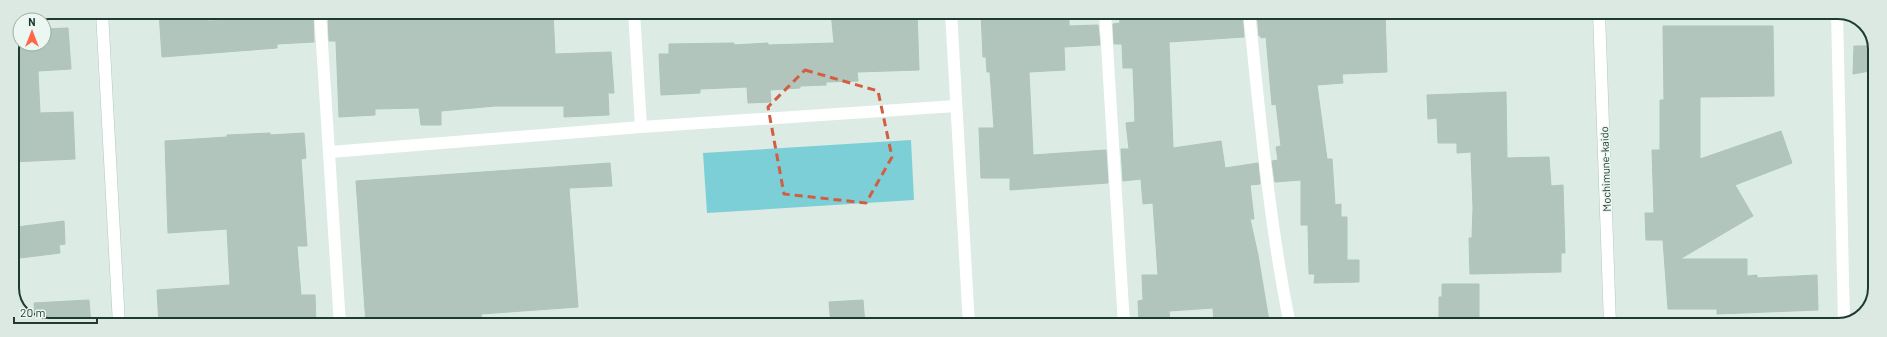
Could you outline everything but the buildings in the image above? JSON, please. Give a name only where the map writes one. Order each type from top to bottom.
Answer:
[{"type":"street","points":[[102,19],[119,318]]},
{"type":"street","points":[[320,19],[340,318]]},
{"type":"street","points":[[634,19],[641,127]]},
{"type":"street","points":[[950,19],[969,318]]},
{"type":"street","points":[[1105,19],[1124,318]]},
{"type":"street","points":[[1250,19],[1262,144],[1289,318]]},
{"type":"street","name":"Mochimune-kaido","points":[[1600,19],[1610,318]]},
{"type":"street","points":[[1837,19],[1844,317]]},
{"type":"street","points":[[330,152],[641,127],[956,106]]},
{"type":"highlighted area","points":[[805,70],[878,91],[892,157],[866,203],[784,194],[768,107]]},
{"type":"water","points":[[911,140],[914,200],[707,213],[703,153]]}]
